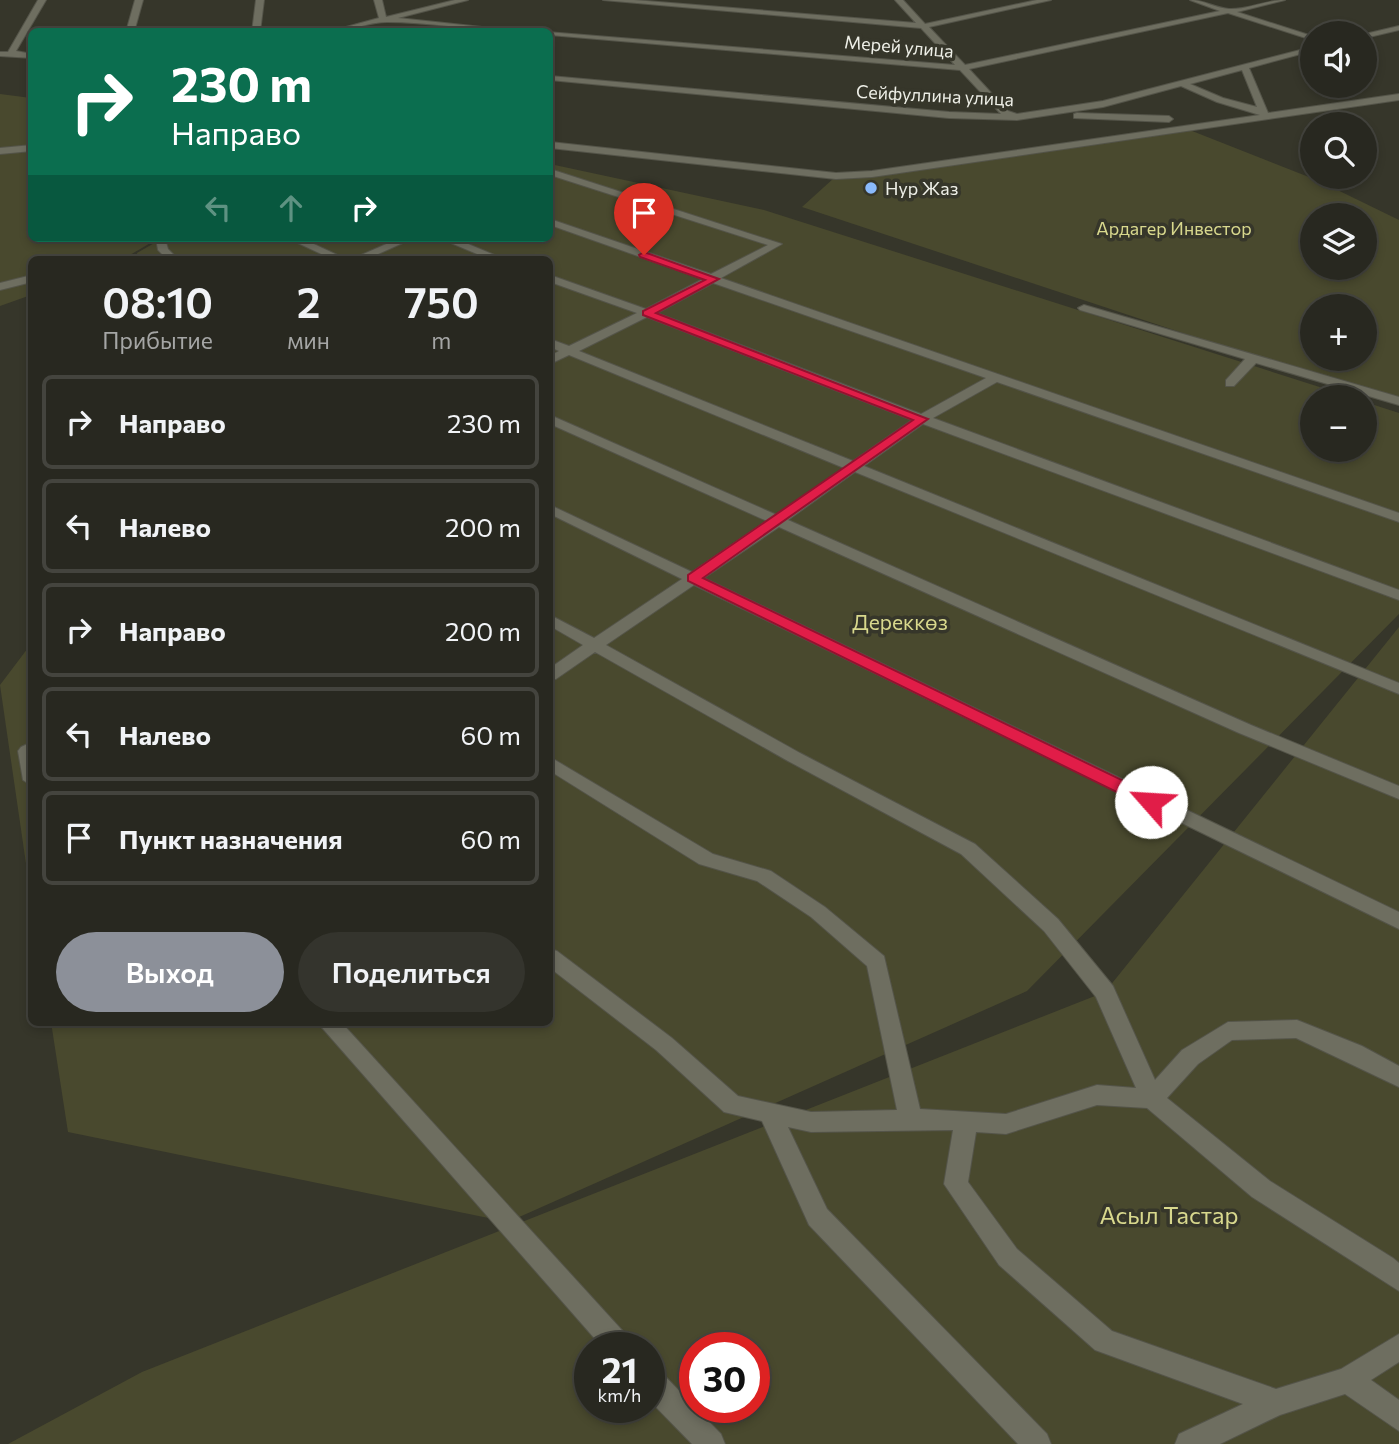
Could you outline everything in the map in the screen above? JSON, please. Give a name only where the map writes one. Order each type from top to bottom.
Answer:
[{"type":"street","points":[[16,55],[12,52],[13,48],[41,0]]},
{"type":"street","points":[[131,28],[139,0]]},
{"type":"street","points":[[256,28],[260,0]]},
{"type":"street","points":[[377,0],[383,19]]},
{"type":"street","points":[[347,28],[464,0]]},
{"type":"street","points":[[607,0],[925,26],[1047,0]]},
{"type":"street","points":[[899,0],[1005,113],[1015,117],[1169,119]]},
{"type":"street","points":[[1194,0],[1300,34]]},
{"type":"street","name":"Мерей улица","points":[[553,33],[962,68],[1281,0]]},
{"type":"street","points":[[383,19],[482,28]]},
{"type":"street","points":[[1377,33],[1399,28]]},
{"type":"street","name":"Сейфуллина улица","points":[[553,78],[949,115],[1015,117],[1103,104],[1300,52]]},
{"type":"street","points":[[0,54],[28,56]]},
{"type":"street","points":[[1244,66],[1254,85],[1263,114]]},
{"type":"street","points":[[1184,84],[1220,100],[1263,114]]},
{"type":"street","points":[[553,145],[836,176],[872,174],[1263,114],[1399,97]]},
{"type":"street","points":[[0,151],[28,148]]},
{"type":"street","points":[[553,173],[777,244],[714,279],[553,359]]},
{"type":"street","points":[[553,180],[562,176]]},
{"type":"street","points":[[553,223],[1399,518]]},
{"type":"street","points":[[301,242],[334,256]]},
{"type":"street","points":[[364,256],[399,242]]},
{"type":"street","points":[[454,242],[491,256]]},
{"type":"street","points":[[0,286],[28,279]]},
{"type":"street","points":[[553,279],[1399,595]]},
{"type":"street","points":[[1084,308],[1399,401]]},
{"type":"street","points":[[553,344],[1399,689]]},
{"type":"street","points":[[1230,383],[1253,358]]},
{"type":"street","points":[[553,673],[779,520],[922,419],[995,378]]},
{"type":"street","points":[[553,420],[1245,729],[1399,793]]},
{"type":"street","points":[[553,510],[1399,921]]},
{"type":"street","points":[[553,622],[794,757],[968,849],[1051,925],[1105,992],[1152,1099],[1261,1189],[1384,1266],[1399,1279]]},
{"type":"street","points":[[553,766],[706,859],[764,876],[818,912],[877,962],[911,1120]]},
{"type":"street","points":[[553,959],[664,1044],[732,1105],[770,1114],[811,1122],[911,1120],[1006,1124],[1097,1096],[1152,1099]]},
{"type":"street","points":[[332,1026],[607,1332]]},
{"type":"street","points":[[1152,1099],[1190,1057],[1228,1031],[1297,1029],[1399,1077]]},
{"type":"street","points":[[770,1114],[818,1217],[1037,1444]]},
{"type":"street","points":[[966,1121],[956,1184],[1008,1257],[1104,1341],[1276,1403]]},
{"type":"street","points":[[1189,1444],[1276,1403],[1348,1380],[1399,1348]]},
{"type":"street","points":[[1348,1380],[1399,1417]]},
{"type":"street","points":[[665,1397],[711,1444]]},
{"type":"green space","points":[[0,94],[28,98],[28,242],[152,242],[128,256],[28,256],[28,296],[0,306]]},
{"type":"green space","name":"Ардагер Инвестор","points":[[1182,127],[1300,174],[1300,189],[1335,189],[1364,203],[1300,203],[1300,280],[1377,280],[1377,209],[1399,220],[1399,402],[1377,395],[1377,385],[1344,385],[1295,370],[802,207],[834,178]]},
{"type":"green space","name":"Дереккөз","points":[[553,165],[764,210],[1313,385],[1300,385],[1300,462],[1377,462],[1377,406],[1399,413],[1399,614],[1027,991],[508,1222],[68,1132],[52,1026],[553,1026],[553,256],[138,256],[137,253],[156,242],[553,242]]},
{"type":"green space","name":"Асыл Тастар","points":[[1399,627],[1399,1444],[8,1444],[142,1372],[1105,992]]},
{"type":"green space","points":[[28,648],[28,877],[0,685]]},
{"type":"place","name":"Нур Жаз","points":[[871,188]]},
{"type":"route","points":[[644,255],[714,279],[647,313],[922,419],[693,578],[1151,802]]}]
